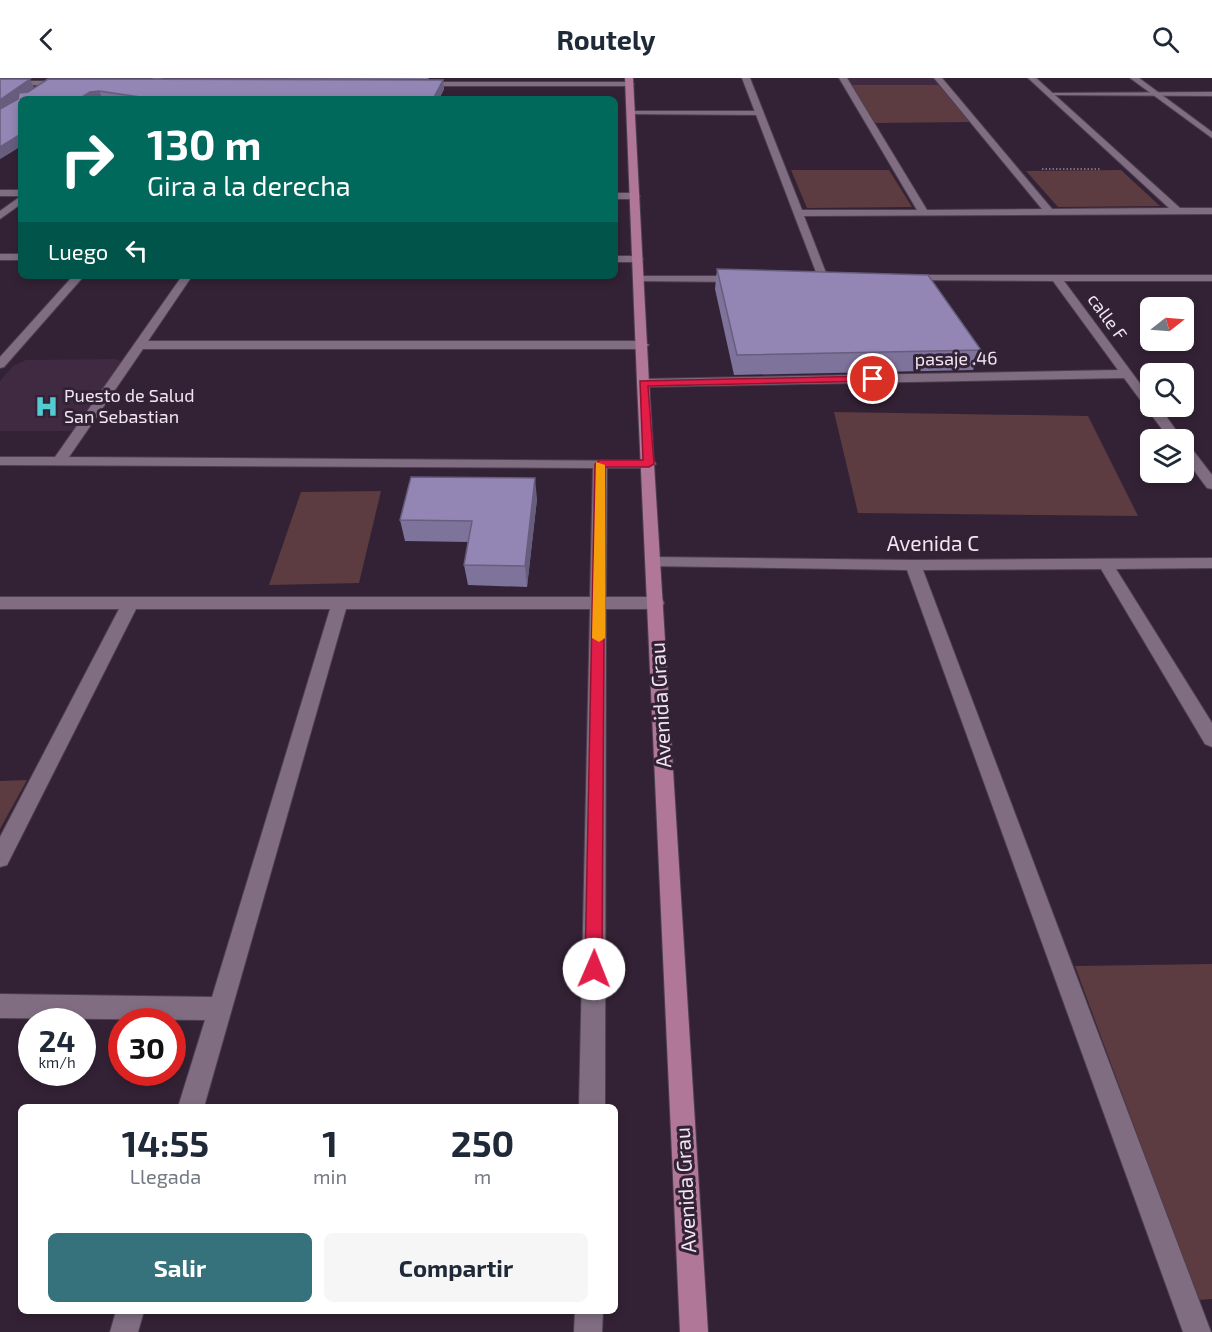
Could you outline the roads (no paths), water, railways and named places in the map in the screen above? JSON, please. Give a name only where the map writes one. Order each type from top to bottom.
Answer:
[{"type":"main road","name":"Avenida Grau","points":[[630,81],[629,113],[694,1332]]},
{"type":"street","points":[[746,78],[823,278]]},
{"type":"street","points":[[843,78],[923,212]]},
{"type":"street","points":[[938,78],[1049,211]]},
{"type":"street","points":[[1032,78],[1177,211]]},
{"type":"street","points":[[1134,78],[1212,136]]},
{"type":"street","points":[[34,94],[52,81]]},
{"type":"street","points":[[0,83],[52,81],[72,83]]},
{"type":"street","points":[[141,83],[158,81]]},
{"type":"street","points":[[138,96],[158,81]]},
{"type":"street","points":[[414,84],[497,85],[630,81]]},
{"type":"street","points":[[0,193],[18,193]]},
{"type":"street","points":[[618,196],[635,196]]},
{"type":"street","points":[[0,216],[18,201]]},
{"type":"street","points":[[797,213],[1212,211]]},
{"type":"street","points":[[0,257],[18,257]]},
{"type":"street","points":[[618,259],[638,259]]},
{"type":"street","points":[[893,278],[1212,278]]},
{"type":"street","name":"calle F","points":[[1056,278],[1140,392]]},
{"type":"street","points":[[0,364],[76,279]]},
{"type":"street","points":[[59,462],[185,279]]},
{"type":"street","points":[[639,279],[754,279]]},
{"type":"street","points":[[140,345],[643,345]]},
{"type":"street","name":"pasaje .46","points":[[643,383],[1126,374]]},
{"type":"street","name":"calle F","points":[[1159,417],[1169,429]]},
{"type":"street","points":[[0,461],[649,464]]},
{"type":"street","points":[[1194,461],[1212,485]]},
{"type":"street","points":[[592,1104],[600,464]]},
{"type":"street","name":"Avenida C","points":[[654,562],[914,565],[1212,563]]},
{"type":"street","points":[[914,565],[1197,1332]]},
{"type":"street","points":[[1106,565],[1211,737]]},
{"type":"street","points":[[0,858],[130,602]]},
{"type":"street","points":[[0,603],[656,603]]},
{"type":"street","points":[[192,1104],[340,603]]},
{"type":"street","points":[[0,1006],[220,1009]]},
{"type":"street","points":[[124,1332],[129,1314]]},
{"type":"street","points":[[588,1332],[589,1314]]},
{"type":"lane","points":[[1050,95],[1212,94]]},
{"type":"lane","points":[[629,113],[759,112]]},
{"type":"place","name":"Puesto de Salud San Sebastian","points":[[46,406]]}]
